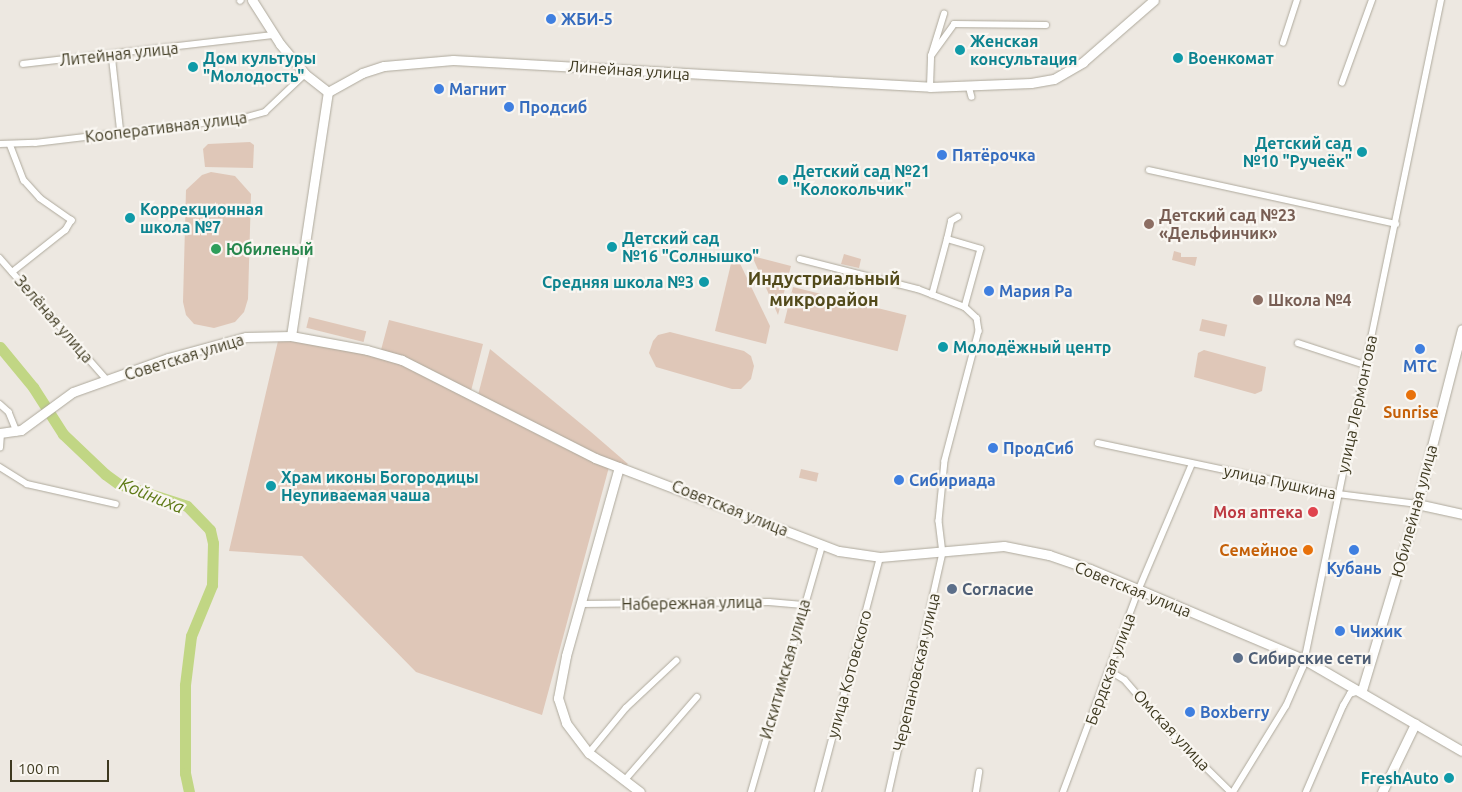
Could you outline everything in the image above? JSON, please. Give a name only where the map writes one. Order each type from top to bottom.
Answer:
[{"type":"main road","points":[[252,0],[274,35],[305,74],[328,92],[291,336]]},
{"type":"main road","name":"Линейная улица","points":[[328,92],[362,73],[384,66],[433,60],[646,69],[747,79],[930,87],[1031,83],[1063,75],[1094,54],[1154,0]]},
{"type":"main road","name":"Юбилейная улица","points":[[1362,690],[1372,663],[1417,504],[1462,329]]},
{"type":"main road","name":"Советская улица","points":[[0,433],[17,432],[29,426],[72,392],[238,339],[291,336],[402,360],[575,449],[822,546],[880,557],[943,553],[985,546],[1010,547],[1049,556],[1305,660],[1362,690],[1462,751]]},
{"type":"main road","points":[[619,467],[581,604],[558,698],[566,723],[589,753],[640,792]]},
{"type":"main road","name":"улица Пушкина","points":[[1417,504],[1462,514]]},
{"type":"main road","points":[[1382,792],[1415,724]]},
{"type":"street","points":[[1283,43],[1297,0]]},
{"type":"street","points":[[1342,83],[1372,0]]},
{"type":"street","name":"улица Лермонтова","points":[[1232,792],[1286,706],[1299,682],[1305,660],[1441,0]]},
{"type":"street","points":[[930,87],[931,56],[944,14]]},
{"type":"street","points":[[931,56],[954,24],[1046,25]]},
{"type":"street","name":"Литейная улица","points":[[23,64],[274,35]]},
{"type":"street","points":[[112,54],[121,134]]},
{"type":"street","name":"Кооперативная улица","points":[[0,144],[121,134],[259,114],[286,95],[305,74]]},
{"type":"street","points":[[969,86],[972,97]]},
{"type":"street","points":[[10,144],[24,180],[40,198],[72,220],[66,230],[13,272]]},
{"type":"street","points":[[1149,170],[1396,224]]},
{"type":"street","points":[[932,295],[952,221],[958,217]]},
{"type":"street","points":[[800,259],[932,295],[965,306],[981,249],[948,239]]},
{"type":"street","name":"Зелёная улица","points":[[0,258],[107,380]]},
{"type":"street","name":"Черепановская улица","points":[[889,792],[943,553],[940,521],[945,462],[978,331],[977,318],[965,306]]},
{"type":"street","points":[[1298,343],[1365,365]]},
{"type":"street","points":[[0,404],[9,412],[17,432]]},
{"type":"street","points":[[0,433],[0,448]]},
{"type":"street","name":"улица Пушкина","points":[[1098,443],[1338,494],[1417,504]]},
{"type":"street","name":"Бердская улица","points":[[1062,792],[1110,670],[1138,591],[1192,464]]},
{"type":"street","points":[[0,467],[27,484],[116,504]]},
{"type":"street","name":"Искитимская улица","points":[[750,792],[803,605],[822,546]]},
{"type":"street","name":"улица Котовского","points":[[818,792],[880,557]]},
{"type":"street","name":"Набережная улица","points":[[581,604],[769,602],[803,605]]},
{"type":"street","points":[[589,753],[626,708],[676,661]]},
{"type":"street","name":"Омская улица","points":[[1110,670],[1125,680],[1170,732],[1232,792]]},
{"type":"street","points":[[1306,792],[1342,706],[1350,694],[1362,690]]},
{"type":"street","points":[[624,781],[697,697]]},
{"type":"street","points":[[976,792],[979,772]]},
{"type":"shaded area","points":[[250,142],[254,145],[253,168],[205,167],[203,149],[208,144]]},
{"type":"shaded area","name":"Юбиленый","points":[[211,172],[235,176],[251,194],[248,299],[244,312],[235,322],[214,328],[194,324],[186,315],[183,302],[186,190],[202,175]]},
{"type":"shaded area","points":[[734,251],[770,326],[766,344],[715,331]]},
{"type":"shaded area","points":[[1174,251],[1181,253],[1181,257],[1197,257],[1195,266],[1172,260]]},
{"type":"shaded area","points":[[844,254],[861,259],[859,268],[841,264]]},
{"type":"shaded area","points":[[752,256],[791,266],[778,315]]},
{"type":"shaded area","points":[[793,287],[907,315],[898,351],[784,323]]},
{"type":"shaded area","points":[[309,317],[366,331],[364,342],[306,328]]},
{"type":"shaded area","points":[[1202,319],[1227,325],[1225,337],[1199,331]]},
{"type":"shaded area","points":[[389,320],[483,344],[471,391],[403,356],[381,350]]},
{"type":"shaded area","points":[[670,332],[744,351],[751,356],[754,366],[751,379],[741,389],[732,389],[656,367],[649,353],[653,341],[658,335]]},
{"type":"shaded area","points":[[278,341],[308,342],[399,361],[554,443],[609,467],[542,715],[416,672],[302,556],[229,551]]},
{"type":"shaded area","points":[[490,349],[628,464],[625,466],[592,452],[478,395]]},
{"type":"shaded area","points":[[1204,350],[1266,367],[1262,391],[1255,394],[1194,377],[1198,353]]},
{"type":"shaded area","points":[[801,469],[819,473],[817,482],[799,478]]},
{"type":"waterway","name":"Койниха","points":[[0,347],[33,387],[63,434],[105,474],[119,484],[187,506],[210,530],[213,543],[212,585],[191,636],[185,685],[185,773],[189,792]]},
{"type":"place","name":"ЖБИ-5","points":[[551,19]]},
{"type":"place","name":"Женская консультация","points":[[960,50]]},
{"type":"place","name":"Военкомат","points":[[1178,58]]},
{"type":"place","name":"Дом культуры \"Молодость\"","points":[[193,67]]},
{"type":"place","name":"Магнит","points":[[439,89]]},
{"type":"place","name":"Продсиб","points":[[509,107]]},
{"type":"place","name":"Детский сад №10 \"Ручеёк\"","points":[[1362,152]]},
{"type":"place","name":"Пятёрочка","points":[[942,155]]},
{"type":"place","name":"Детский сад №21 \"Колокольчик\"","points":[[783,180]]},
{"type":"place","name":"Коррекционная школа №7","points":[[130,218]]},
{"type":"place","name":"Детский сад №23 «Дельфинчик»","points":[[1149,224]]},
{"type":"place","name":"Детский сад №16 \"Солнышко\"","points":[[612,247]]},
{"type":"place","name":"Юбиленый","points":[[216,249]]},
{"type":"place","name":"Средняя школа №3","points":[[704,282]]},
{"type":"place","name":"Мария Ра","points":[[989,291]]},
{"type":"place","name":"Школа №4","points":[[1258,300]]},
{"type":"place","name":"Молодёжный центр","points":[[943,347]]},
{"type":"place","name":"МТС","points":[[1420,349]]},
{"type":"place","name":"Sunrise","points":[[1411,395]]},
{"type":"place","name":"ПродСиб","points":[[993,448]]},
{"type":"place","name":"Сибириада","points":[[899,480]]},
{"type":"place","name":"Храм иконы Богородицы Неупиваемая чаша","points":[[271,486]]},
{"type":"place","name":"Моя аптека","points":[[1313,512]]},
{"type":"place","name":"Семейное","points":[[1308,550]]},
{"type":"place","name":"Кубань","points":[[1354,550]]},
{"type":"place","name":"Согласие","points":[[952,589]]},
{"type":"place","name":"Чижик","points":[[1340,631]]},
{"type":"place","name":"Сибирские сети","points":[[1238,658]]},
{"type":"place","name":"Boxberry","points":[[1190,712]]},
{"type":"place","name":"FreshAuto","points":[[1449,778]]},
{"type":"district","name":"Индустриальный микрорайон","points":[[824,289]]}]
